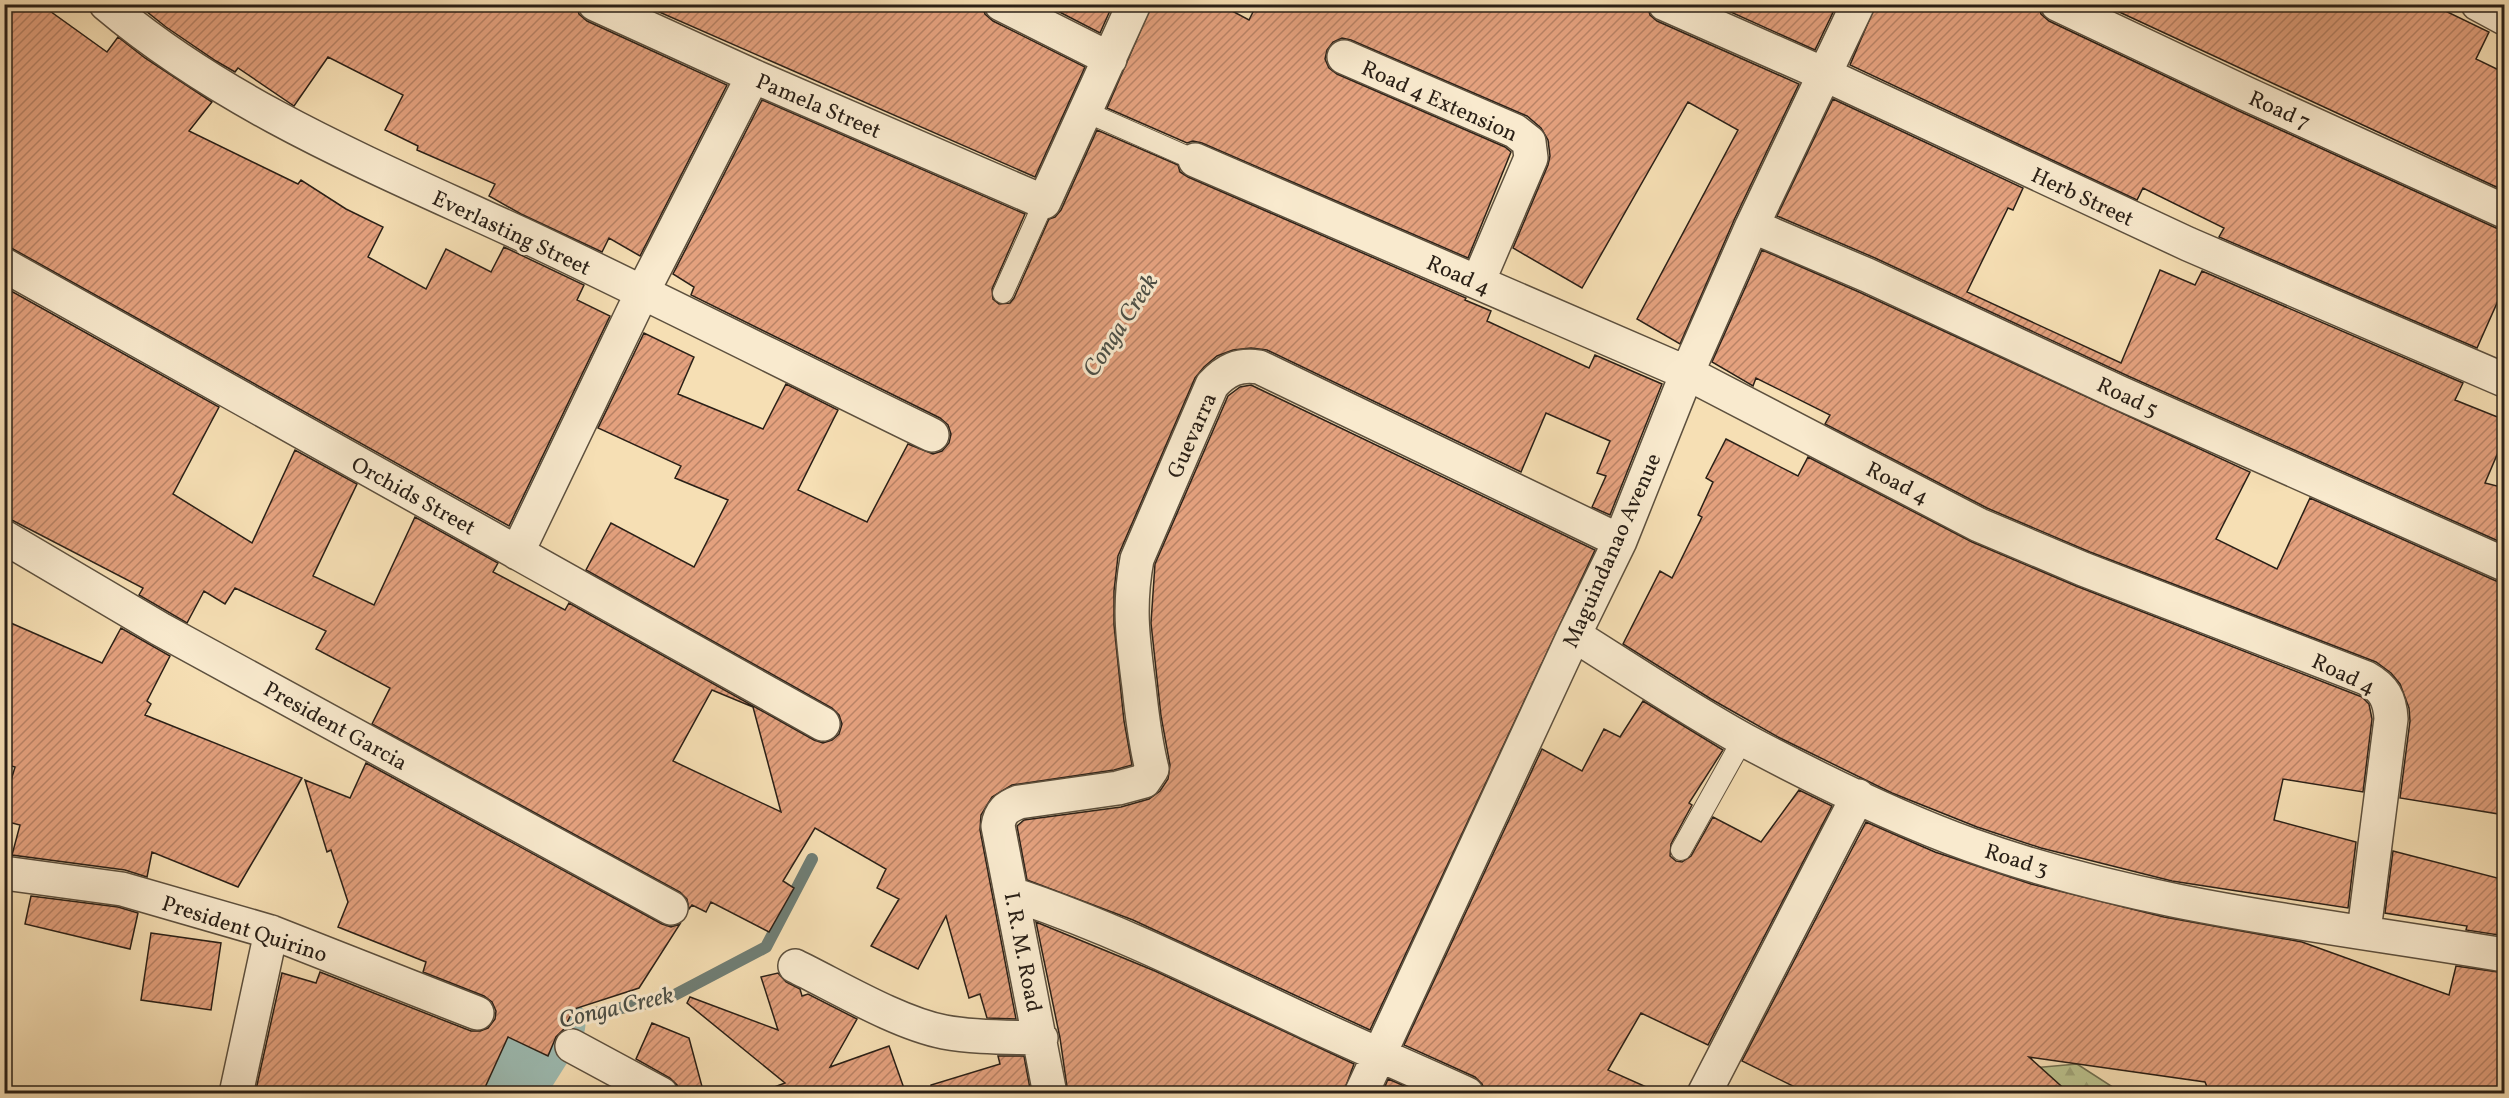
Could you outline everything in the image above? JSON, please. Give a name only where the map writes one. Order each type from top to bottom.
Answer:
[{"type":"street","name":"Everlasting Street","points":[[106,4],[123,19],[209,79],[295,129],[642,293],[932,435]]},
{"type":"street","name":"Pamela Street","points":[[595,4],[753,76],[1044,202]]},
{"type":"street","points":[[1000,4],[1110,59]]},
{"type":"street","points":[[1044,202],[1134,4]]},
{"type":"street","name":"Herb Street","points":[[1665,4],[1826,75],[2188,244],[2505,380]]},
{"type":"street","name":"Maguindanao Avenue","points":[[1360,1094],[1620,541],[1687,373],[1752,226],[1858,4]]},
{"type":"street","name":"Road 7","points":[[2057,4],[2258,99],[2505,211]]},
{"type":"street","points":[[2478,4],[2505,18]]},
{"type":"street","name":"Road 4 Extension","points":[[1344,57],[1515,131],[1529,142],[1531,158],[1478,282]]},
{"type":"street","points":[[517,553],[642,293],[753,76]]},
{"type":"street","name":"Road 4","points":[[1195,160],[1687,373],[1979,525],[2083,569],[2366,678],[2378,685],[2386,695],[2391,719],[2364,931]]},
{"type":"street","name":"Road 5","points":[[1752,226],[1867,274],[2120,393],[2505,564]]},
{"type":"street","name":"Orchids Street","points":[[4,265],[823,724]]},
{"type":"street","name":"Guevarra","points":[[1002,811],[1019,802],[1118,788],[1144,780],[1149,776],[1152,769],[1130,620],[1131,590],[1137,559],[1212,385],[1231,369],[1245,365],[1259,367],[1620,541]]},
{"type":"street","name":"President Garcia","points":[[4,537],[160,629],[671,908]]},
{"type":"street","name":"Road 3","points":[[1574,635],[1743,739],[1858,796],[1971,845],[2053,871],[2127,890],[2223,910],[2505,955]]},
{"type":"street","points":[[1704,1094],[1858,796]]},
{"type":"street","name":"I. R. M. Road","points":[[1002,811],[998,826],[1041,1038],[1050,1094]]},
{"type":"street","name":"President Quirino","points":[[4,873],[122,889],[272,932],[477,1013]]},
{"type":"street","points":[[1012,894],[1062,910],[1132,939],[1467,1094]]},
{"type":"street","points":[[236,1094],[272,932]]},
{"type":"street","points":[[795,966],[896,1015],[942,1032],[991,1037],[1041,1038]]},
{"type":"street","points":[[572,1046],[661,1094]]},
{"type":"lane","points":[[1084,111],[1195,160]]},
{"type":"lane","points":[[1003,293],[1044,202]]},
{"type":"lane","points":[[1682,850],[1743,739]]},
{"type":"green space","points":[[2077,1064],[2122,1093],[2006,1094],[2020,1069]]},
{"type":"building","points":[[4,4],[40,4],[107,52],[118,37],[145,58],[212,102],[189,131],[298,184],[301,180],[346,209],[383,227],[368,257],[426,289],[446,249],[491,272],[504,247],[584,285],[577,300],[610,316],[509,526],[4,246]]},
{"type":"building","points":[[143,4],[576,4],[579,14],[587,21],[727,85],[640,256],[609,238],[602,252],[521,214],[489,196],[495,184],[417,150],[418,146],[385,130],[403,95],[328,57],[294,106],[238,68],[235,72],[216,61],[166,27],[141,7]]},
{"type":"building","points":[[641,4],[982,4],[985,14],[993,21],[1085,67],[1035,177]]},
{"type":"building","points":[[1044,4],[1113,4],[1100,33]]},
{"type":"building","points":[[1152,4],[1219,4],[1249,20],[1257,4],[1647,4],[1650,15],[1657,21],[1799,84],[1735,218],[1680,344],[1637,319],[1738,130],[1688,102],[1582,288],[1513,248],[1550,156],[1548,140],[1541,128],[1527,116],[1351,40],[1342,38],[1333,42],[1327,50],[1325,59],[1329,68],[1337,74],[1505,147],[1511,152],[1468,258],[1202,143],[1193,141],[1187,143],[1107,108]]},
{"type":"building","points":[[1713,4],[1837,4],[1815,50]]},
{"type":"building","points":[[1876,4],[2038,4],[2041,14],[2049,21],[2239,111],[2496,228],[2505,230],[2505,285],[2477,348],[2219,237],[2224,228],[2143,188],[2137,200],[1850,65]]},
{"type":"building","points":[[2102,4],[2431,4],[2489,32],[2476,59],[2505,73],[2505,191]]},
{"type":"building","points":[[1833,99],[2023,188],[2013,210],[2008,208],[1967,292],[2121,363],[2160,270],[2195,285],[2202,271],[2463,383],[2455,400],[2505,420],[2505,436],[2485,483],[2505,488],[2505,544],[2128,376],[1875,258],[1777,216]]},
{"type":"building","points":[[762,100],[1025,214],[992,289],[993,299],[999,304],[1010,303],[1014,298],[1049,219],[1055,217],[1061,210],[1097,130],[1178,165],[1180,172],[1188,177],[1466,298],[1465,300],[1491,311],[1487,321],[1589,368],[1595,355],[1662,384],[1610,515],[1592,507],[1606,476],[1597,473],[1610,441],[1546,413],[1521,472],[1267,350],[1251,348],[1233,350],[1217,356],[1204,367],[1195,378],[1118,556],[1114,591],[1114,625],[1124,721],[1132,765],[1114,770],[1012,785],[992,797],[981,815],[980,830],[1016,1019],[987,1018],[980,994],[969,998],[946,916],[918,969],[871,946],[899,899],[877,888],[886,869],[815,828],[783,881],[794,888],[769,932],[711,902],[706,912],[692,905],[689,909],[687,899],[680,892],[372,724],[390,688],[316,649],[326,631],[235,588],[225,604],[204,591],[187,623],[139,595],[143,588],[4,516],[4,287],[219,407],[173,494],[252,543],[295,450],[357,484],[313,576],[374,605],[415,517],[498,563],[493,572],[565,610],[569,603],[814,740],[823,743],[832,740],[839,734],[842,724],[839,715],[832,708],[586,570],[611,523],[694,567],[728,500],[675,478],[681,466],[598,428],[644,333],[694,357],[678,394],[763,429],[786,384],[838,410],[798,490],[867,522],[908,444],[933,454],[942,451],[949,443],[951,434],[948,425],[940,418],[691,295],[694,287],[673,274]],"holes":[[[712,690],[753,707],[781,812],[673,761]]]},
{"type":"building","points":[[1762,250],[1859,292],[2250,472],[2216,539],[2277,569],[2310,498],[2496,581],[2505,582],[2505,815],[2400,798],[2410,721],[2409,708],[2400,684],[2391,673],[2376,662],[2090,552],[1987,508],[1825,424],[1830,415],[1756,378],[1753,386],[1712,362]]},
{"type":"building","points":[[1251,385],[1595,550],[1370,1030],[1133,920],[1027,880],[1017,826],[1024,820],[1121,807],[1149,799],[1160,791],[1168,779],[1170,765],[1161,716],[1151,623],[1155,564],[1228,396],[1240,387]]},
{"type":"building","points":[[1726,439],[1798,476],[1808,457],[1972,542],[2076,586],[2362,697],[2369,704],[2372,719],[2363,792],[2283,779],[2274,820],[2356,842],[2348,908],[2172,881],[2041,848],[1977,827],[1892,793],[1780,738],[1711,699],[1623,644],[1660,571],[1672,578],[1702,517],[1698,515],[1713,482],[1706,478]]},
{"type":"building","points":[[4,620],[102,663],[121,628],[170,656],[147,701],[151,704],[145,715],[302,778],[238,887],[152,852],[147,877],[125,870],[12,855],[20,825],[4,821],[4,804],[15,767],[4,764]]},
{"type":"building","points":[[1643,701],[1723,750],[1689,803],[1692,805],[1671,844],[1670,856],[1676,861],[1682,862],[1691,856],[1713,817],[1761,842],[1799,790],[1832,806],[1708,1045],[1641,1013],[1608,1070],[1662,1094],[1486,1094],[1482,1084],[1475,1077],[1404,1045],[1542,749],[1582,771],[1604,729],[1620,737]]},
{"type":"building","points":[[366,763],[662,924],[671,927],[680,924],[639,988],[574,1009],[563,1030],[556,1037],[548,1056],[508,1037],[482,1094],[255,1094],[282,973],[316,983],[320,972],[471,1031],[488,1028],[495,1019],[496,1011],[492,1002],[484,996],[423,972],[426,962],[338,927],[348,902],[331,850],[327,852],[305,780],[350,798]]},
{"type":"building","points":[[1866,822],[1935,852],[2031,884],[2164,917],[2302,942],[2449,995],[2456,966],[2505,973],[2505,1094],[2210,1094],[2205,1082],[2029,1057],[2070,1094],[1809,1094],[1742,1061]]},
{"type":"building","points":[[2393,851],[2505,880],[2505,936],[2466,930],[2467,926],[2385,913]]},
{"type":"building","points":[[31,896],[118,907],[138,913],[130,949],[25,924]]},
{"type":"building","points":[[1036,922],[1155,971],[1354,1064],[1343,1094],[1068,1094],[1060,1038]]},
{"type":"building","points":[[151,933],[221,943],[211,1010],[141,1000]]},
{"type":"building","points":[[778,973],[786,982],[800,989],[802,996],[808,994],[857,1019],[830,1067],[889,1046],[906,1094],[769,1094],[769,1089],[785,1083],[687,1003],[690,997],[778,1030],[761,977]]},
{"type":"building","points":[[652,1023],[689,1038],[704,1094],[680,1094],[677,1085],[670,1078],[636,1059]]},
{"type":"building","points":[[998,1056],[1024,1056],[1031,1094],[932,1094],[931,1085],[1000,1064]]},
{"type":"building","points":[[1388,1079],[1400,1084],[1420,1094],[1382,1094]]},
{"type":"waterway","name":"Conga Creek","points":[[555,1021],[667,999],[766,947],[812,859]]},
{"type":"waterway","name":"Conga Creek","points":[[503,1094],[548,1023]]}]
